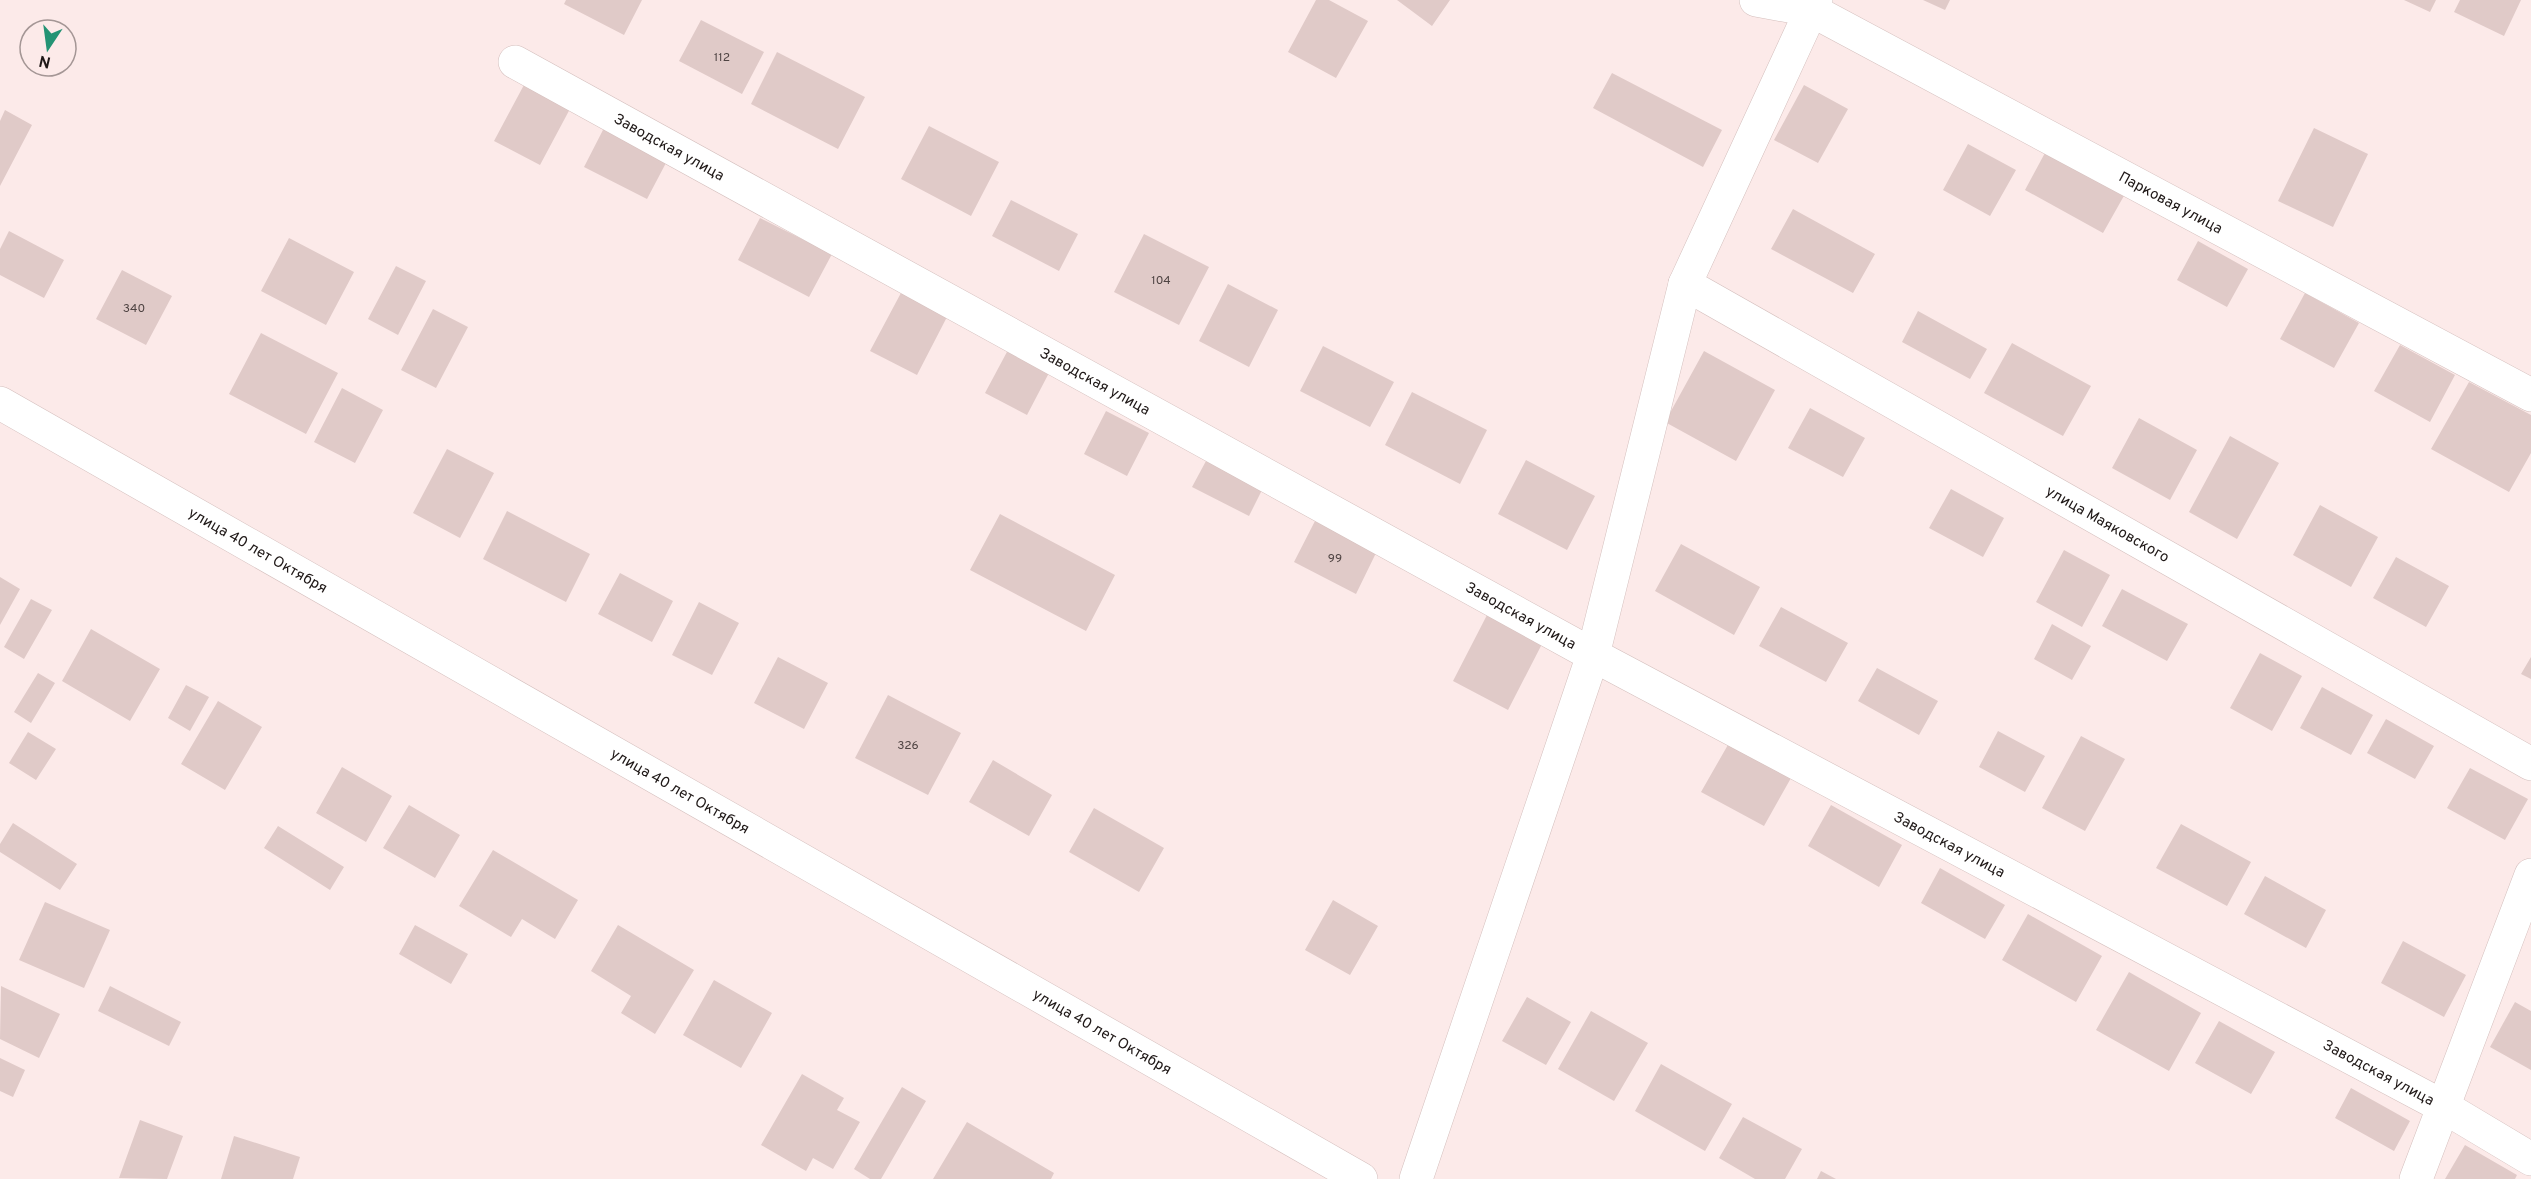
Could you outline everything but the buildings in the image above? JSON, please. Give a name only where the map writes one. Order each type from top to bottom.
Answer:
[{"type":"street","name":"Парковая улица","points":[[1756,0],[1814,5],[2531,394]]},
{"type":"street","points":[[1416,1179],[1593,655],[1685,284],[1814,5]]},
{"type":"street","name":"Заводская улица","points":[[515,62],[1593,655],[2444,1107],[2531,1159]]},
{"type":"street","name":"улица Маяковского","points":[[1685,284],[2531,764]]},
{"type":"street","name":"улица 40 лет Октября","points":[[0,403],[1361,1179]]},
{"type":"street","points":[[2416,1179],[2531,875]]}]
